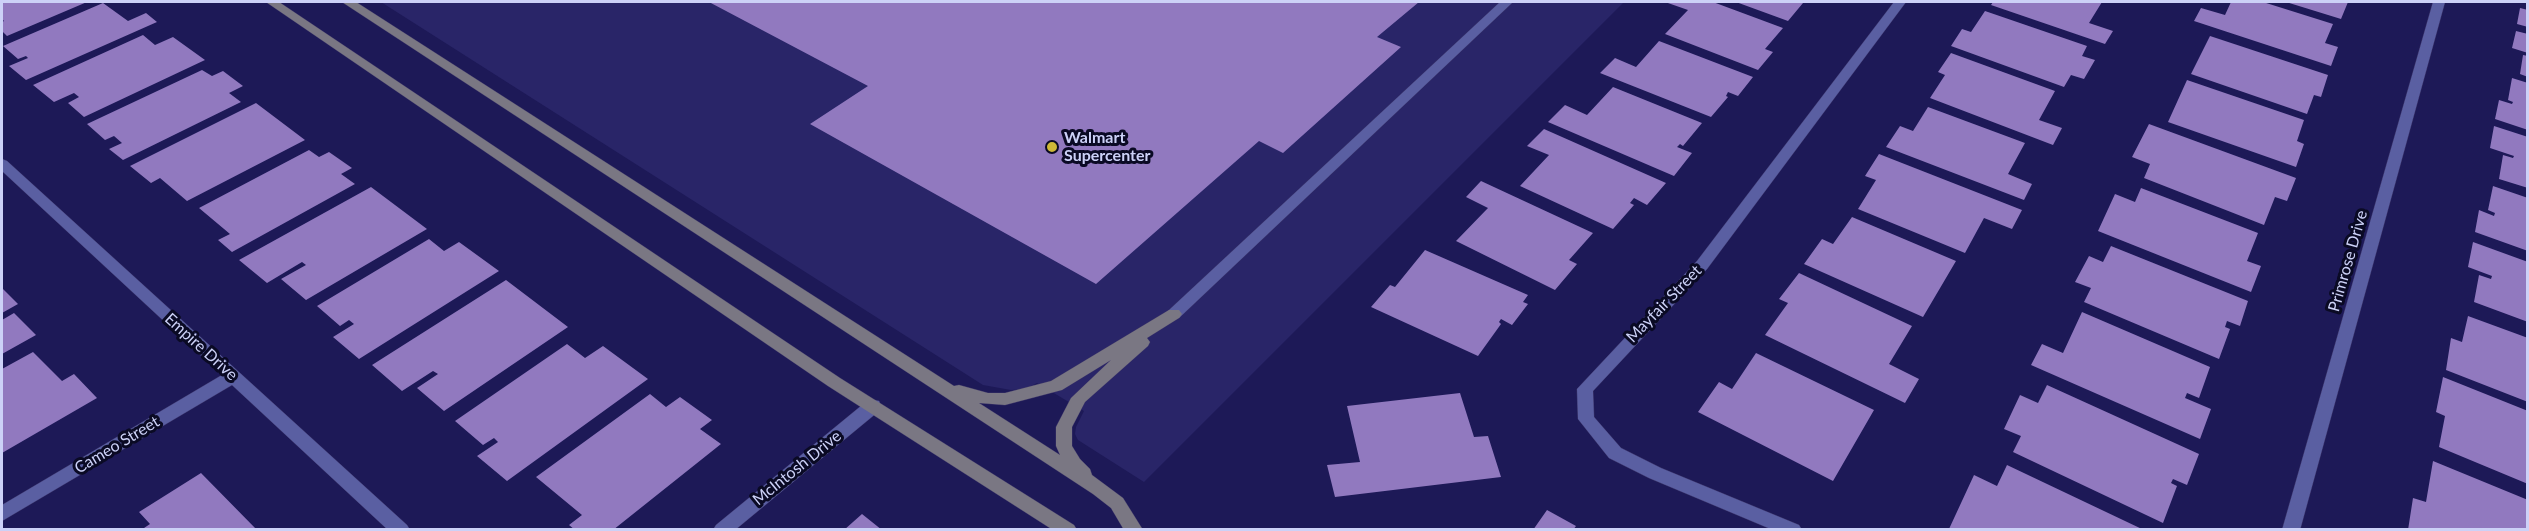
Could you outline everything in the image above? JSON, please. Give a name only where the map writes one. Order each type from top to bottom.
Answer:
[{"type":"street","points":[[272,2],[873,406],[1068,530]]},
{"type":"street","points":[[348,2],[1099,489],[1117,503],[1134,530]]},
{"type":"street","points":[[1099,489],[1074,464],[1065,446],[1064,427],[1079,398],[1174,314],[1507,2]]},
{"type":"street","name":"Mayfair Street","points":[[1793,530],[1655,473],[1615,453],[1586,419],[1584,389],[1702,265],[1900,2]]},
{"type":"street","name":"Primrose Drive","points":[[2291,530],[2439,2]]},
{"type":"street","name":"Empire Drive","points":[[2,164],[401,530]]},
{"type":"street","points":[[926,376],[964,393],[988,399],[1027,395],[1056,386],[1174,314]]},
{"type":"street","name":"Cameo Street","points":[[2,514],[233,376]]},
{"type":"street","name":"McIntosh Drive","points":[[722,530],[873,406]]},
{"type":"shaded area","points":[[381,2],[1624,2],[1144,482],[1078,440],[1075,434],[1076,427],[1084,411],[1037,383],[1025,389],[1011,390],[983,385]]},
{"type":"building","points":[[2,2],[87,2],[7,36],[2,31],[4,21]]},
{"type":"building","name":"Walmart Supercenter","points":[[709,2],[1419,2],[1377,37],[1401,47],[1283,153],[1259,141],[1096,284],[810,124],[868,86]]},
{"type":"building","points":[[1665,2],[1713,2],[1783,28],[1765,49],[1773,52],[1758,70],[1665,34],[1688,10]]},
{"type":"building","points":[[1736,2],[1801,2],[1803,3],[1788,21]]},
{"type":"building","points":[[1993,2],[2102,2],[2089,23],[2113,31],[2105,44],[1991,5]]},
{"type":"building","points":[[2231,2],[2263,2],[2333,24],[2325,43],[2338,47],[2331,66],[2194,21],[2201,8],[2225,15]]},
{"type":"building","points":[[2286,2],[2348,2],[2341,19]]},
{"type":"building","points":[[103,3],[128,21],[146,13],[157,22],[26,80],[9,66],[28,58],[26,56],[18,59],[3,46]]},
{"type":"building","points":[[2520,8],[2528,10],[2528,27],[2517,24]]},
{"type":"building","points":[[1985,11],[2087,46],[2082,56],[2095,60],[2084,79],[2071,75],[2064,87],[1951,46],[1962,29],[1971,32]]},
{"type":"building","points":[[2516,31],[2528,34],[2528,53],[2512,48]]},
{"type":"building","points":[[143,35],[155,45],[173,37],[205,60],[84,117],[68,103],[79,97],[74,93],[54,102],[33,85]]},
{"type":"building","points":[[2210,36],[2328,75],[2321,97],[2314,95],[2307,114],[2191,74]]},
{"type":"building","points":[[1659,41],[1753,77],[1738,96],[1728,92],[1726,96],[1728,97],[1711,117],[1600,73],[1615,58],[1636,67]]},
{"type":"building","points":[[1951,53],[2055,91],[2039,120],[2062,128],[2053,145],[1930,98],[1945,75],[1938,72]]},
{"type":"building","points":[[2523,55],[2528,56],[2528,77],[2520,74]]},
{"type":"building","points":[[202,70],[212,76],[223,71],[243,86],[229,93],[241,102],[123,160],[109,149],[122,143],[114,136],[105,140],[87,124]]},
{"type":"building","points":[[2512,78],[2528,83],[2528,130],[2495,119],[2499,100],[2512,104],[2513,102],[2508,100]]},
{"type":"building","points":[[2187,80],[2304,120],[2297,141],[2304,144],[2296,167],[2168,122]]},
{"type":"building","points":[[1613,87],[1702,123],[1683,146],[1680,144],[1677,147],[1692,153],[1674,176],[1548,122],[1565,105],[1587,115]]},
{"type":"building","points":[[256,103],[305,140],[187,201],[160,178],[151,183],[130,166]]},
{"type":"building","points":[[1928,107],[2025,143],[2008,174],[2032,184],[2024,200],[1886,147],[1900,126],[1913,131]]},
{"type":"building","points":[[2149,124],[2296,178],[2287,201],[2275,197],[2264,225],[2144,178],[2150,164],[2132,157]]},
{"type":"building","points":[[2494,126],[2528,137],[2528,188],[2499,179],[2503,155],[2513,158],[2514,156],[2490,148]]},
{"type":"building","points":[[1544,129],[1666,183],[1647,205],[1634,198],[1630,203],[1634,205],[1613,229],[1520,186],[1549,155],[1527,146]]},
{"type":"building","points":[[309,150],[319,157],[329,152],[352,168],[341,174],[355,184],[232,252],[218,240],[230,234],[199,208]]},
{"type":"building","points":[[1879,154],[2022,210],[2012,229],[1984,218],[1965,253],[1858,209],[1876,180],[1865,176]]},
{"type":"building","points":[[1481,181],[1593,233],[1569,260],[1577,264],[1555,290],[1456,241],[1488,208],[1466,197]]},
{"type":"building","points":[[2493,186],[2528,198],[2528,251],[2475,232],[2479,210],[2494,216],[2495,213],[2488,210]]},
{"type":"building","points":[[371,187],[427,229],[306,300],[281,279],[306,265],[302,262],[267,283],[239,260]]},
{"type":"building","points":[[2141,188],[2258,233],[2247,261],[2261,266],[2251,292],[2098,231],[2115,194],[2135,202]]},
{"type":"building","points":[[1852,217],[1956,261],[1923,317],[1804,264],[1822,239],[1833,244]]},
{"type":"building","points":[[429,239],[444,251],[459,242],[499,271],[359,359],[333,337],[354,324],[349,320],[340,326],[317,306]]},
{"type":"building","points":[[2473,242],[2528,262],[2528,322],[2474,302],[2479,275],[2491,279],[2492,276],[2468,267]]},
{"type":"building","points":[[2111,246],[2248,301],[2240,326],[2227,321],[2225,327],[2230,329],[2219,359],[2084,302],[2091,288],[2075,282],[2089,256],[2103,262]]},
{"type":"building","points":[[1425,250],[1528,295],[1523,302],[1528,304],[1512,325],[1501,319],[1499,322],[1501,324],[1478,356],[1371,307],[1390,285],[1395,287]]},
{"type":"building","points":[[1799,273],[1912,326],[1889,364],[1919,379],[1905,403],[1765,335],[1788,303],[1779,299]]},
{"type":"building","points":[[506,280],[568,327],[444,411],[417,388],[438,374],[433,371],[402,391],[372,365]]},
{"type":"building","points":[[2,288],[18,304],[2,313]]},
{"type":"building","points":[[2082,312],[2210,367],[2199,398],[2187,393],[2185,398],[2211,409],[2200,439],[2031,365],[2042,344],[2063,353]]},
{"type":"building","points":[[14,313],[36,335],[2,354],[2,320]]},
{"type":"building","points":[[2468,316],[2528,338],[2528,402],[2446,370],[2451,338],[2462,342]]},
{"type":"building","points":[[567,344],[585,358],[603,346],[648,379],[507,481],[477,456],[498,442],[494,438],[483,445],[455,421]]},
{"type":"building","points":[[33,352],[62,381],[74,374],[97,398],[2,453],[2,369]]},
{"type":"building","points":[[1756,353],[1874,410],[1833,481],[1698,412],[1719,382],[1732,389]]},
{"type":"building","points":[[2443,377],[2528,411],[2528,484],[2439,447],[2445,416],[2436,412]]},
{"type":"building","points":[[2047,385],[2199,454],[2187,485],[2173,479],[2171,483],[2177,486],[2163,523],[2013,452],[2021,436],[2004,429],[2020,395],[2038,403]]},
{"type":"building","points":[[1460,393],[1474,437],[1488,436],[1501,477],[1335,497],[1327,465],[1360,462],[1347,406]]},
{"type":"building","points":[[650,394],[666,407],[680,397],[712,420],[700,429],[721,444],[613,530],[575,530],[569,525],[582,515],[536,477]]},
{"type":"building","points":[[2433,461],[2528,500],[2528,530],[2408,530],[2413,498],[2426,502]]},
{"type":"building","points":[[2007,465],[2144,530],[1949,529],[1974,475],[1997,486]]},
{"type":"building","points":[[201,473],[257,530],[141,530],[150,524],[139,512]]},
{"type":"building","points":[[1547,510],[1576,526],[1573,530],[1533,530]]},
{"type":"building","points":[[862,514],[882,530],[844,530]]},
{"type":"place","name":"Walmart Supercenter","points":[[1052,147]]}]
